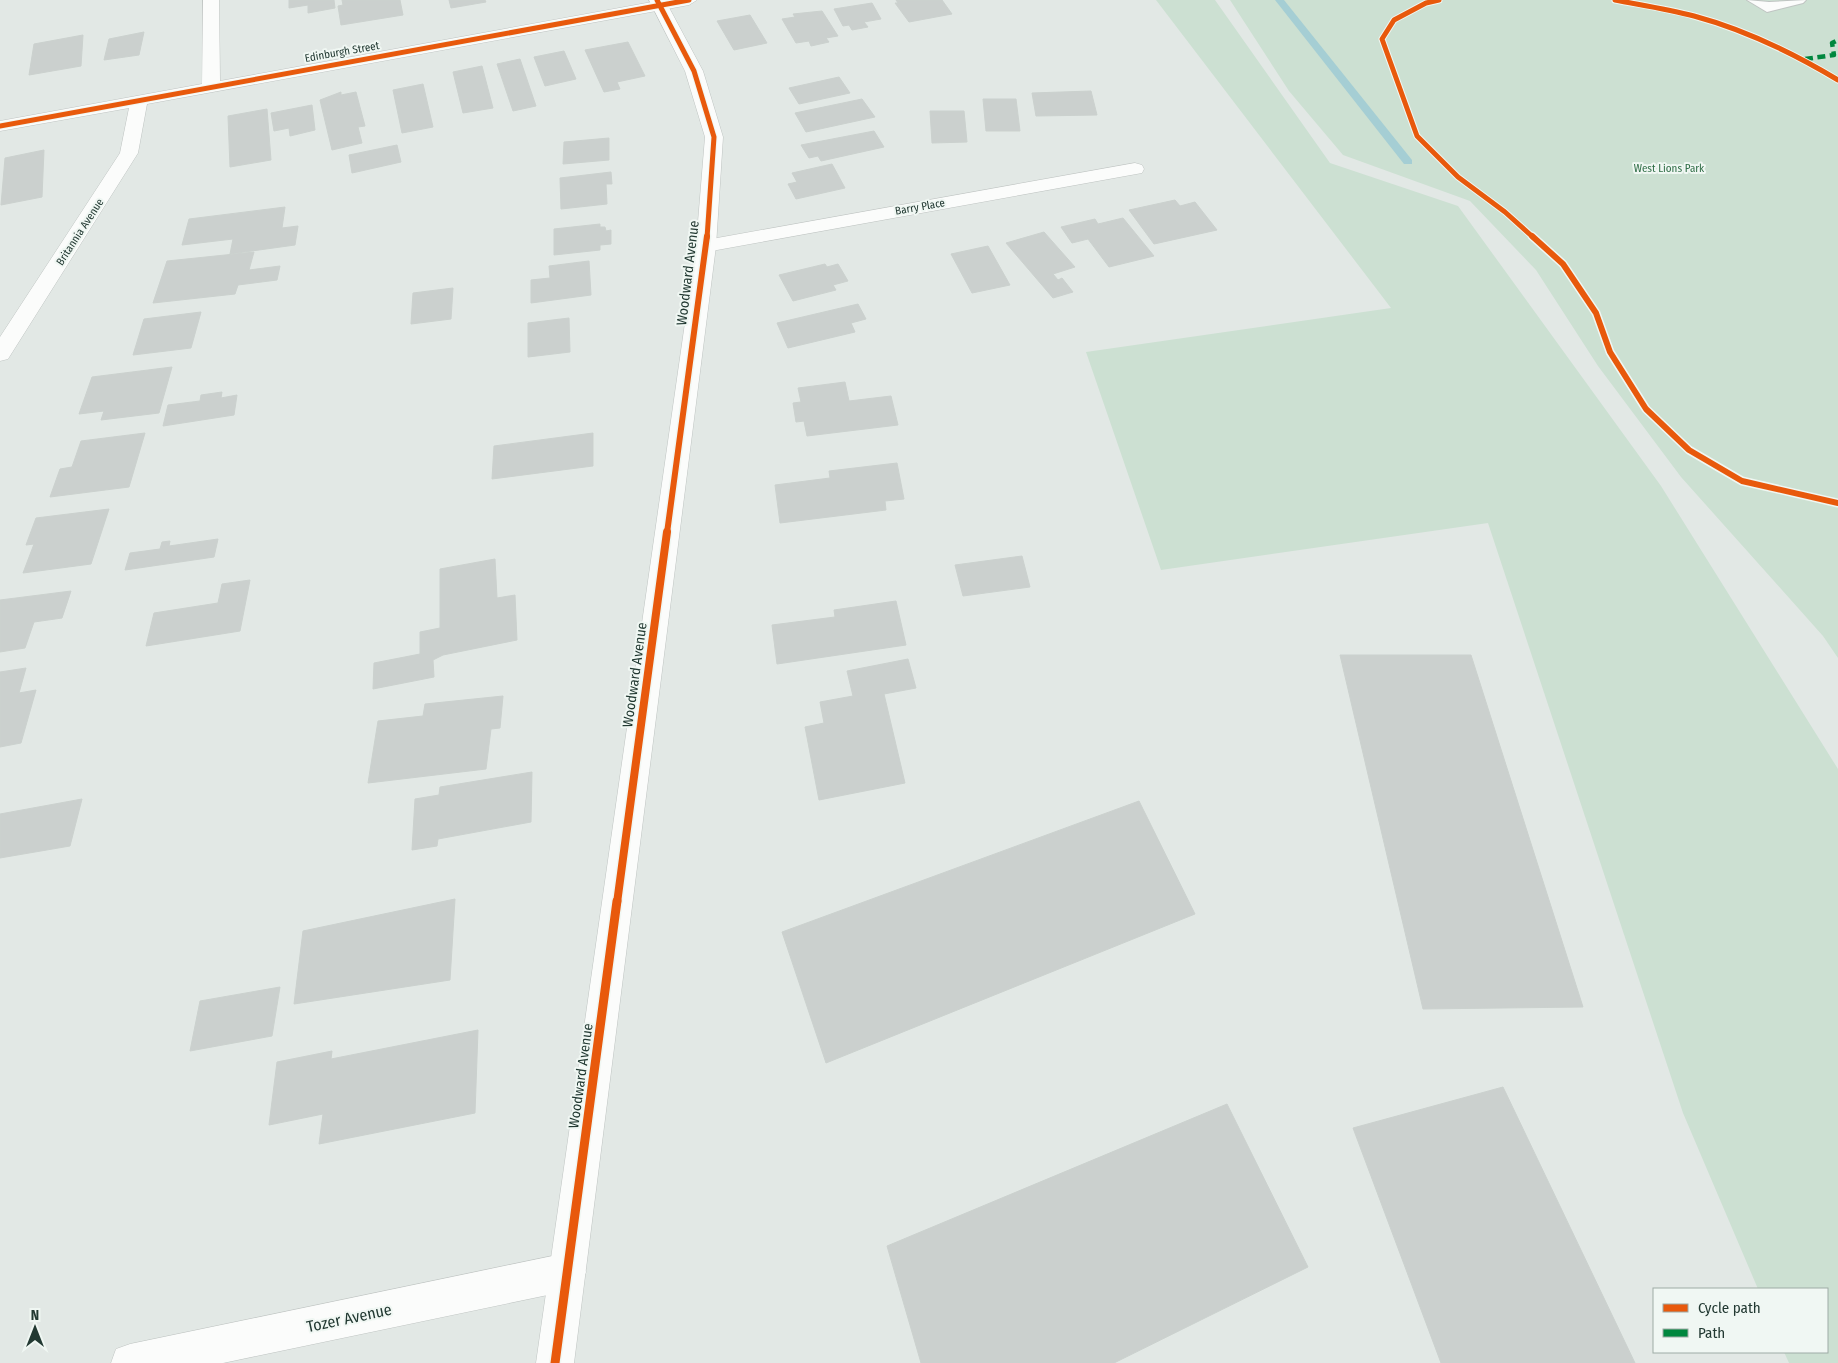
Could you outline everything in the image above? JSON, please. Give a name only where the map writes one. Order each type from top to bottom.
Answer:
[{"type":"street","points":[[211,0],[211,88]]},
{"type":"street","name":"Edinburgh Street","points":[[0,126],[658,3],[688,0]]},
{"type":"street","name":"Woodward Avenue","points":[[555,1363],[706,246],[714,137],[694,71],[658,3]]},
{"type":"street","name":"Britannia Avenue","points":[[0,354],[130,153],[139,100]]},
{"type":"street","name":"Barry Place","points":[[706,246],[1135,169]]},
{"type":"street","name":"Tozer Avenue","points":[[130,1363],[567,1272]]},
{"type":"lane","points":[[1755,0],[1767,7],[1798,0]]},
{"type":"green space","points":[[1156,0],[1215,0],[1330,163],[1458,206],[1661,486],[1838,769],[1838,1363],[1789,1363],[1784,1353],[1828,1353],[1828,1288],[1758,1288],[1683,1113],[1488,523],[1161,570],[1086,352],[1391,308]]},
{"type":"green space","name":"West Lions Park","points":[[1230,0],[1838,0],[1838,658],[1823,636],[1681,477],[1598,366],[1536,270],[1470,201],[1343,155],[1289,91]]},
{"type":"building","points":[[289,0],[334,0],[335,8],[308,13],[308,5],[289,8]]},
{"type":"building","points":[[342,0],[400,0],[403,15],[341,25],[338,6],[343,5]]},
{"type":"building","points":[[449,0],[485,0],[486,2],[451,8]]},
{"type":"building","points":[[896,0],[942,0],[952,14],[909,22],[895,3],[898,3]]},
{"type":"building","points":[[872,3],[881,19],[864,22],[868,27],[852,30],[849,25],[843,26],[834,9]]},
{"type":"building","points":[[822,11],[838,36],[826,38],[829,42],[811,46],[809,41],[796,43],[782,19],[795,17],[793,14]]},
{"type":"building","points":[[750,15],[767,43],[734,50],[717,21]]},
{"type":"building","points":[[144,32],[139,55],[104,60],[109,39]]},
{"type":"building","points":[[83,35],[81,66],[29,75],[34,44]]},
{"type":"building","points":[[628,42],[645,76],[617,82],[620,89],[604,92],[585,50]]},
{"type":"building","points":[[564,51],[576,79],[545,86],[534,57]]},
{"type":"building","points":[[520,59],[536,106],[513,111],[497,64]]},
{"type":"building","points":[[482,66],[493,108],[463,113],[453,72]]},
{"type":"building","points":[[839,77],[850,93],[799,104],[789,88]]},
{"type":"building","points":[[423,84],[433,127],[402,133],[393,90]]},
{"type":"building","points":[[1091,91],[1097,115],[1036,116],[1032,93]]},
{"type":"building","points":[[341,92],[341,95],[356,92],[365,126],[358,127],[362,143],[332,150],[320,100]]},
{"type":"building","points":[[862,99],[875,117],[806,132],[795,113]]},
{"type":"building","points":[[983,99],[1016,99],[1020,131],[986,131]]},
{"type":"building","points":[[312,105],[315,130],[290,136],[289,128],[274,131],[271,113]]},
{"type":"building","points":[[267,109],[271,160],[230,167],[228,116]]},
{"type":"building","points":[[930,111],[964,111],[967,142],[932,143]]},
{"type":"building","points":[[874,131],[884,147],[821,161],[818,156],[809,158],[801,145]]},
{"type":"building","points":[[609,138],[609,160],[563,164],[564,142]]},
{"type":"building","points":[[397,145],[401,162],[352,173],[349,155]]},
{"type":"building","points":[[44,150],[42,197],[1,205],[5,158]]},
{"type":"building","points":[[832,164],[845,188],[796,199],[788,184],[797,182],[792,173]]},
{"type":"building","points":[[611,172],[612,184],[606,184],[607,204],[561,209],[560,178]]},
{"type":"building","points":[[1175,200],[1180,206],[1195,202],[1217,230],[1154,244],[1129,210]]},
{"type":"building","points":[[285,207],[282,228],[298,226],[295,245],[230,254],[233,239],[182,245],[189,219]]},
{"type":"building","points":[[1123,218],[1154,256],[1109,267],[1088,239],[1072,243],[1061,227],[1095,219],[1098,224]]},
{"type":"building","points":[[600,224],[600,227],[605,227],[606,231],[611,230],[611,244],[600,245],[600,250],[554,255],[554,229]]},
{"type":"building","points":[[1044,232],[1075,267],[1053,274],[1058,280],[1062,278],[1073,292],[1053,298],[1006,243]]},
{"type":"building","points":[[988,246],[1010,285],[972,293],[951,254]]},
{"type":"building","points":[[254,252],[249,270],[280,266],[277,280],[238,285],[235,294],[153,303],[167,261]]},
{"type":"building","points":[[589,261],[591,295],[531,303],[531,280],[550,278],[549,266]]},
{"type":"building","points":[[825,264],[827,267],[838,264],[848,281],[833,285],[836,290],[793,301],[779,275]]},
{"type":"building","points":[[453,288],[451,319],[411,324],[413,293]]},
{"type":"building","points":[[858,304],[866,319],[851,323],[855,332],[788,348],[777,323]]},
{"type":"building","points":[[201,312],[191,348],[133,355],[144,319]]},
{"type":"building","points":[[569,318],[570,352],[528,357],[528,323]]},
{"type":"building","points":[[172,367],[159,413],[101,420],[104,411],[79,414],[92,377]]},
{"type":"building","points":[[845,382],[849,401],[891,396],[898,425],[807,436],[804,421],[796,422],[793,403],[801,402],[798,388]]},
{"type":"building","points":[[222,392],[221,398],[237,395],[234,415],[163,426],[168,405],[200,401],[201,395]]},
{"type":"building","points":[[145,433],[129,487],[50,497],[60,469],[72,467],[81,441]]},
{"type":"building","points":[[593,433],[593,466],[492,479],[494,446]]},
{"type":"building","points":[[897,463],[904,499],[885,501],[886,510],[780,523],[775,485],[830,478],[829,471]]},
{"type":"building","points":[[109,509],[91,564],[23,573],[34,544],[26,545],[36,518]]},
{"type":"building","points":[[218,539],[214,557],[125,570],[130,553],[160,549],[162,542],[170,541],[169,546]]},
{"type":"building","points":[[1022,556],[1030,587],[963,596],[955,565]]},
{"type":"building","points":[[495,559],[497,598],[515,595],[517,640],[443,655],[433,660],[434,677],[373,689],[374,663],[420,654],[420,632],[440,628],[440,569]]},
{"type":"building","points":[[250,580],[240,631],[146,646],[154,613],[218,603],[222,584]]},
{"type":"building","points":[[71,591],[62,618],[34,622],[25,648],[0,652],[0,600]]},
{"type":"building","points":[[896,601],[906,645],[777,664],[772,625],[835,617],[834,610]]},
{"type":"building","points":[[1340,655],[1471,655],[1583,1007],[1423,1009]]},
{"type":"building","points":[[908,659],[916,688],[884,694],[905,783],[819,800],[805,727],[824,723],[820,702],[853,696],[847,671]]},
{"type":"building","points":[[26,668],[19,693],[36,690],[21,743],[0,747],[0,672]]},
{"type":"building","points":[[503,696],[500,728],[491,729],[486,769],[368,783],[378,721],[423,716],[425,704]]},
{"type":"building","points":[[532,772],[531,822],[438,839],[437,846],[412,850],[415,799],[439,795],[440,787]]},
{"type":"building","points":[[82,799],[70,846],[0,858],[0,814]]},
{"type":"building","points":[[1139,801],[1195,914],[826,1063],[782,932]]},
{"type":"building","points":[[455,899],[450,980],[294,1004],[303,931]]},
{"type":"building","points":[[280,987],[272,1036],[190,1051],[200,1001]]},
{"type":"building","points":[[478,1030],[475,1113],[319,1144],[323,1114],[269,1125],[277,1062],[332,1051],[331,1059]]},
{"type":"building","points":[[1503,1087],[1635,1363],[1441,1363],[1353,1128]]},
{"type":"building","points":[[1227,1104],[1308,1267],[1114,1363],[921,1363],[887,1246]]},
{"type":"waterway","points":[[1279,0],[1408,162]]},
{"type":"marked path","points":[[1805,59],[1834,55],[1832,43],[1838,40]]},
{"type":"cycle path","points":[[555,1363],[706,246],[714,137],[694,71],[657,0]]},
{"type":"cycle path","points":[[0,126],[689,0]]},
{"type":"cycle path","points":[[1439,0],[1426,3],[1394,20],[1382,39],[1417,136],[1458,177],[1505,212],[1563,264],[1596,313],[1610,352],[1646,409],[1689,450],[1742,481],[1818,500],[1838,503]]},
{"type":"cycle path","points":[[1615,0],[1683,13],[1740,31],[1790,53],[1838,80]]}]
